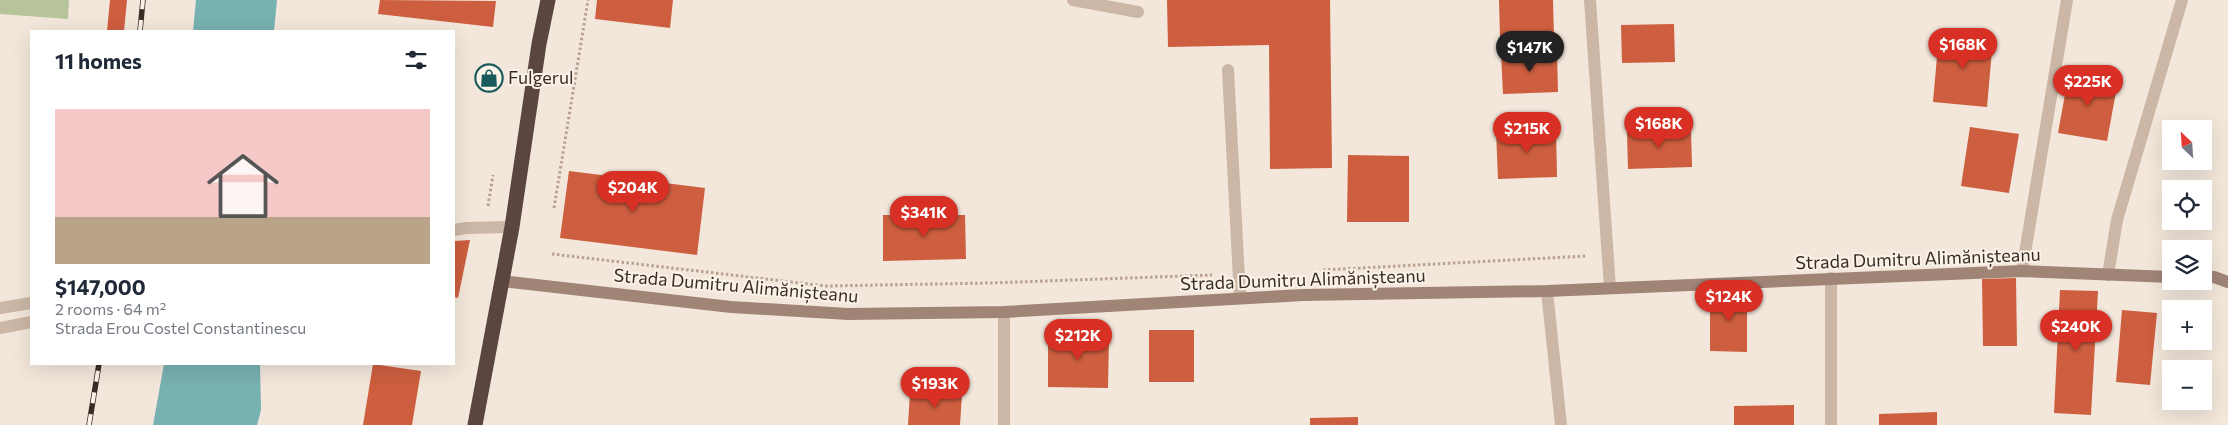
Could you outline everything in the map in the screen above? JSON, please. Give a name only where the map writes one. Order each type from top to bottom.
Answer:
[{"type":"highway","points":[[476,425],[512,227],[539,44],[548,0]]},
{"type":"street","points":[[1073,0],[1138,12]]},
{"type":"street","points":[[1590,0],[1610,288]]},
{"type":"street","points":[[2022,271],[2067,0]]},
{"type":"street","points":[[2108,275],[2117,220],[2182,0]]},
{"type":"street","points":[[1228,70],[1240,298]]},
{"type":"street","points":[[455,230],[512,227]]},
{"type":"street","name":"Strada Dumitru Alimănișteanu","points":[[501,282],[731,307],[848,314],[1004,312],[1240,298],[1547,291],[2022,271],[2162,277]]},
{"type":"street","points":[[2212,277],[2228,282]]},
{"type":"street","points":[[1831,278],[1831,425]]},
{"type":"street","points":[[1547,291],[1561,425]]},
{"type":"street","points":[[0,308],[30,303]]},
{"type":"street","points":[[1004,312],[1004,425]]},
{"type":"street","points":[[0,328],[30,322]]},
{"type":"path","points":[[554,208],[588,0]]},
{"type":"path","points":[[552,254],[826,286],[1000,283],[1239,274]]},
{"type":"path","points":[[1318,270],[1608,255]]},
{"type":"green space","points":[[0,0],[69,0],[68,19],[0,14]]},
{"type":"water","points":[[196,0],[277,0],[274,30],[193,30]]},
{"type":"water","points":[[164,365],[260,365],[261,410],[257,425],[153,425]]},
{"type":"building","points":[[110,0],[127,0],[124,30],[107,30]]},
{"type":"building","points":[[380,0],[496,1],[493,27],[378,14]]},
{"type":"building","points":[[597,0],[673,0],[670,28],[595,19]]},
{"type":"building","points":[[1167,0],[1330,0],[1332,168],[1270,169],[1269,45],[1168,47]]},
{"type":"building","points":[[1499,0],[1553,0],[1554,38],[1500,39]]},
{"type":"building","points":[[1674,24],[1675,62],[1622,63],[1621,25]]},
{"type":"building","points":[[1939,34],[1993,39],[1987,107],[1933,102]]},
{"type":"building","points":[[1557,52],[1558,92],[1503,94],[1501,54]]},
{"type":"building","points":[[2069,72],[2118,81],[2107,141],[2058,133]]},
{"type":"building","points":[[1970,127],[2019,134],[2009,193],[1961,186]]},
{"type":"building","points":[[1556,130],[1557,177],[1498,179],[1496,131]]},
{"type":"building","points":[[1691,130],[1692,167],[1628,169],[1627,132]]},
{"type":"building","points":[[1348,155],[1409,156],[1409,222],[1347,222]]},
{"type":"building","points":[[569,171],[705,188],[697,255],[560,238]]},
{"type":"building","points":[[883,215],[965,215],[966,259],[883,261]]},
{"type":"building","points":[[470,240],[458,298],[455,297],[455,241]]},
{"type":"building","points":[[2016,278],[2017,346],[1983,346],[1982,279]]},
{"type":"building","points":[[2060,290],[2098,291],[2091,415],[2054,413]]},
{"type":"building","points":[[1710,293],[1747,293],[1747,352],[1710,351]]},
{"type":"building","points":[[2122,310],[2157,313],[2150,385],[2116,382]]},
{"type":"building","points":[[1149,330],[1194,330],[1194,382],[1149,382]]},
{"type":"building","points":[[1048,335],[1109,336],[1108,388],[1048,387]]},
{"type":"building","points":[[373,365],[421,371],[412,425],[363,425]]},
{"type":"building","points":[[910,392],[962,395],[960,425],[908,425]]},
{"type":"building","points":[[1794,405],[1794,425],[1734,425],[1734,406]]},
{"type":"building","points":[[1937,412],[1937,425],[1879,425],[1879,414]]},
{"type":"building","points":[[1358,417],[1358,425],[1310,425],[1310,418]]},
{"type":"railway","points":[[140,30],[143,0]]},
{"type":"railway","points":[[89,425],[99,365]]},
{"type":"place","name":"Fulgerul","points":[[489,78]]}]
